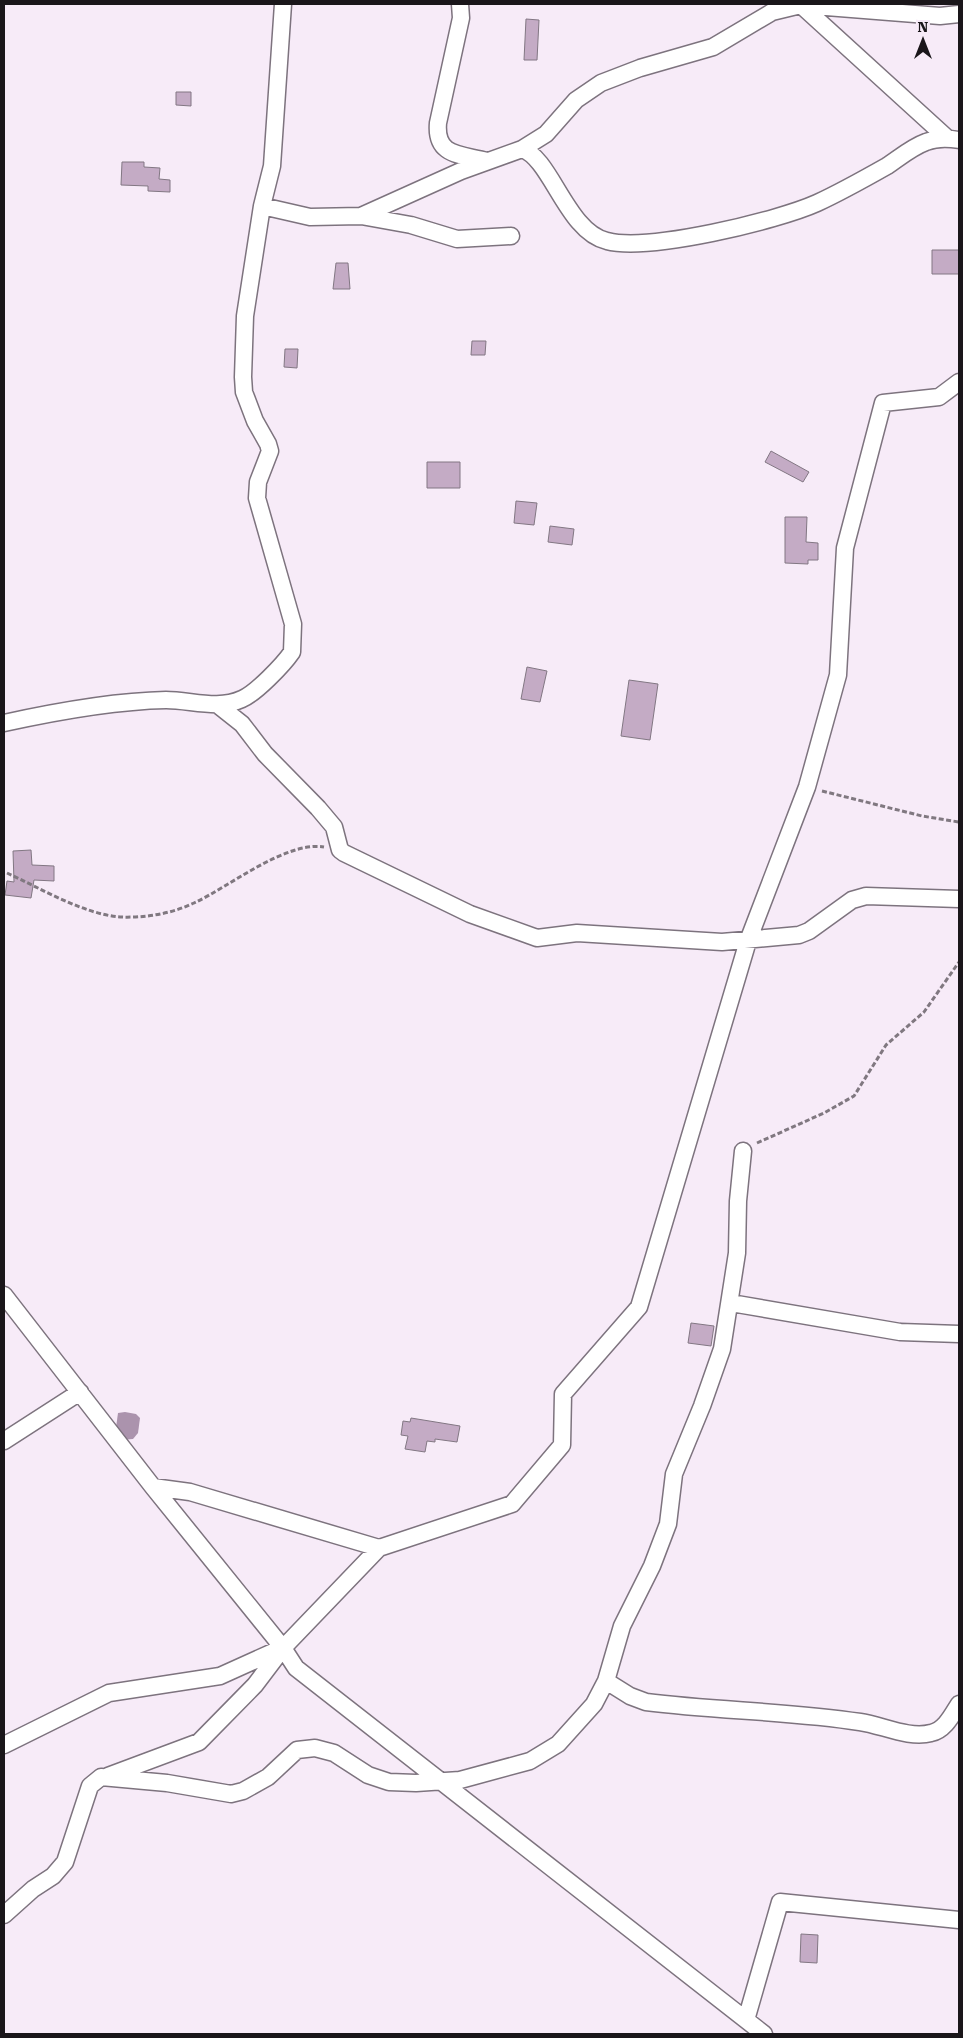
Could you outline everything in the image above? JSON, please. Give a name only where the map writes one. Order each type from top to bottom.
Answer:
[{"type":"street","points":[[4,723],[57,712],[143,702],[167,700],[218,705],[241,700],[253,691],[292,652],[294,634],[257,498],[258,482],[268,458],[268,444],[255,421],[243,385],[245,316],[262,206],[272,166],[283,4]]},
{"type":"street","points":[[460,4],[461,18],[438,123],[438,138],[445,149],[487,161]]},
{"type":"street","points":[[361,216],[487,161],[522,149],[546,134],[576,100],[601,83],[640,68],[713,46],[772,12],[801,5],[940,16],[959,14]]},
{"type":"street","points":[[801,5],[953,139]]},
{"type":"street","points":[[522,149],[533,156],[587,230],[605,241],[624,245],[651,243],[718,230],[793,212],[857,183],[926,142],[953,139]]},
{"type":"street","points":[[262,206],[318,218],[361,216],[411,225],[457,239],[511,236]]},
{"type":"street","points":[[4,1915],[33,1889],[60,1870],[65,1862],[90,1786],[94,1780],[199,1742],[254,1685],[283,1648],[379,1548],[512,1504],[562,1445],[563,1394],[639,1307],[748,941],[807,786],[838,675],[845,548],[882,403],[939,397],[959,382]]},
{"type":"street","points":[[218,705],[242,724],[265,754],[334,827],[340,850],[470,914],[528,936],[540,938],[577,933],[713,942],[748,941],[809,931],[852,900],[866,896],[959,899]]},
{"type":"street","points":[[108,1776],[232,1794],[243,1792],[268,1777],[297,1750],[315,1748],[334,1753],[368,1775],[389,1782],[460,1780],[497,1772],[530,1761],[558,1744],[594,1704],[606,1681],[622,1626],[663,1540],[670,1511],[674,1474],[722,1349],[738,1253],[738,1201],[743,1151]]},
{"type":"street","points":[[4,1295],[153,1487],[283,1648],[296,1668],[764,2034]]},
{"type":"street","points":[[730,1303],[900,1332],[959,1334]]},
{"type":"street","points":[[4,1441],[80,1392]]},
{"type":"street","points":[[153,1487],[190,1492],[379,1548]]},
{"type":"street","points":[[4,1745],[109,1693],[220,1676],[283,1648]]},
{"type":"street","points":[[606,1681],[630,1696],[646,1702],[862,1722],[918,1734],[938,1731],[949,1720],[959,1704]]},
{"type":"street","points":[[746,2020],[780,1902],[959,1920]]},
{"type":"path","points":[[807,786],[855,800],[959,822]]},
{"type":"path","points":[[7,873],[86,909],[118,916],[147,916],[193,904],[273,860],[304,848],[316,846],[340,850]]},
{"type":"path","points":[[743,1151],[766,1138],[824,1113],[854,1096],[886,1046],[924,1012],[959,962]]},
{"type":"shaded area","points":[[118,1413],[136,1414],[140,1418],[138,1433],[133,1439],[121,1440],[115,1435]]},
{"type":"building","points":[[526,19],[539,20],[537,60],[524,60]]},
{"type":"building","points":[[176,92],[191,92],[191,106],[176,105]]},
{"type":"building","points":[[122,162],[144,162],[144,167],[160,168],[159,179],[170,180],[170,192],[148,191],[148,186],[121,185]]},
{"type":"building","points":[[932,250],[959,250],[959,274],[932,274]]},
{"type":"building","points":[[336,263],[348,263],[350,289],[333,289]]},
{"type":"building","points":[[472,341],[486,341],[485,355],[471,355]]},
{"type":"building","points":[[285,349],[298,349],[297,368],[284,367]]},
{"type":"building","points":[[771,451],[809,472],[803,482],[765,462]]},
{"type":"building","points":[[427,462],[460,462],[460,488],[427,488]]},
{"type":"building","points":[[516,501],[537,503],[534,525],[514,523]]},
{"type":"building","points":[[785,517],[807,517],[806,542],[818,543],[818,560],[808,560],[808,564],[785,563]]},
{"type":"building","points":[[550,526],[574,529],[572,545],[548,542]]},
{"type":"building","points":[[527,667],[547,671],[540,702],[521,699]]},
{"type":"building","points":[[629,680],[658,684],[650,740],[621,736]]},
{"type":"building","points":[[31,850],[32,865],[54,866],[54,881],[34,880],[31,898],[5,895],[7,881],[14,882],[13,851]]},
{"type":"building","points":[[691,1323],[714,1326],[711,1346],[688,1343]]},
{"type":"building","points":[[411,1418],[460,1426],[457,1442],[435,1439],[435,1442],[427,1441],[425,1452],[405,1449],[408,1436],[401,1435],[403,1421],[410,1422]]},
{"type":"building","points":[[801,1934],[818,1935],[817,1963],[800,1962]]}]
